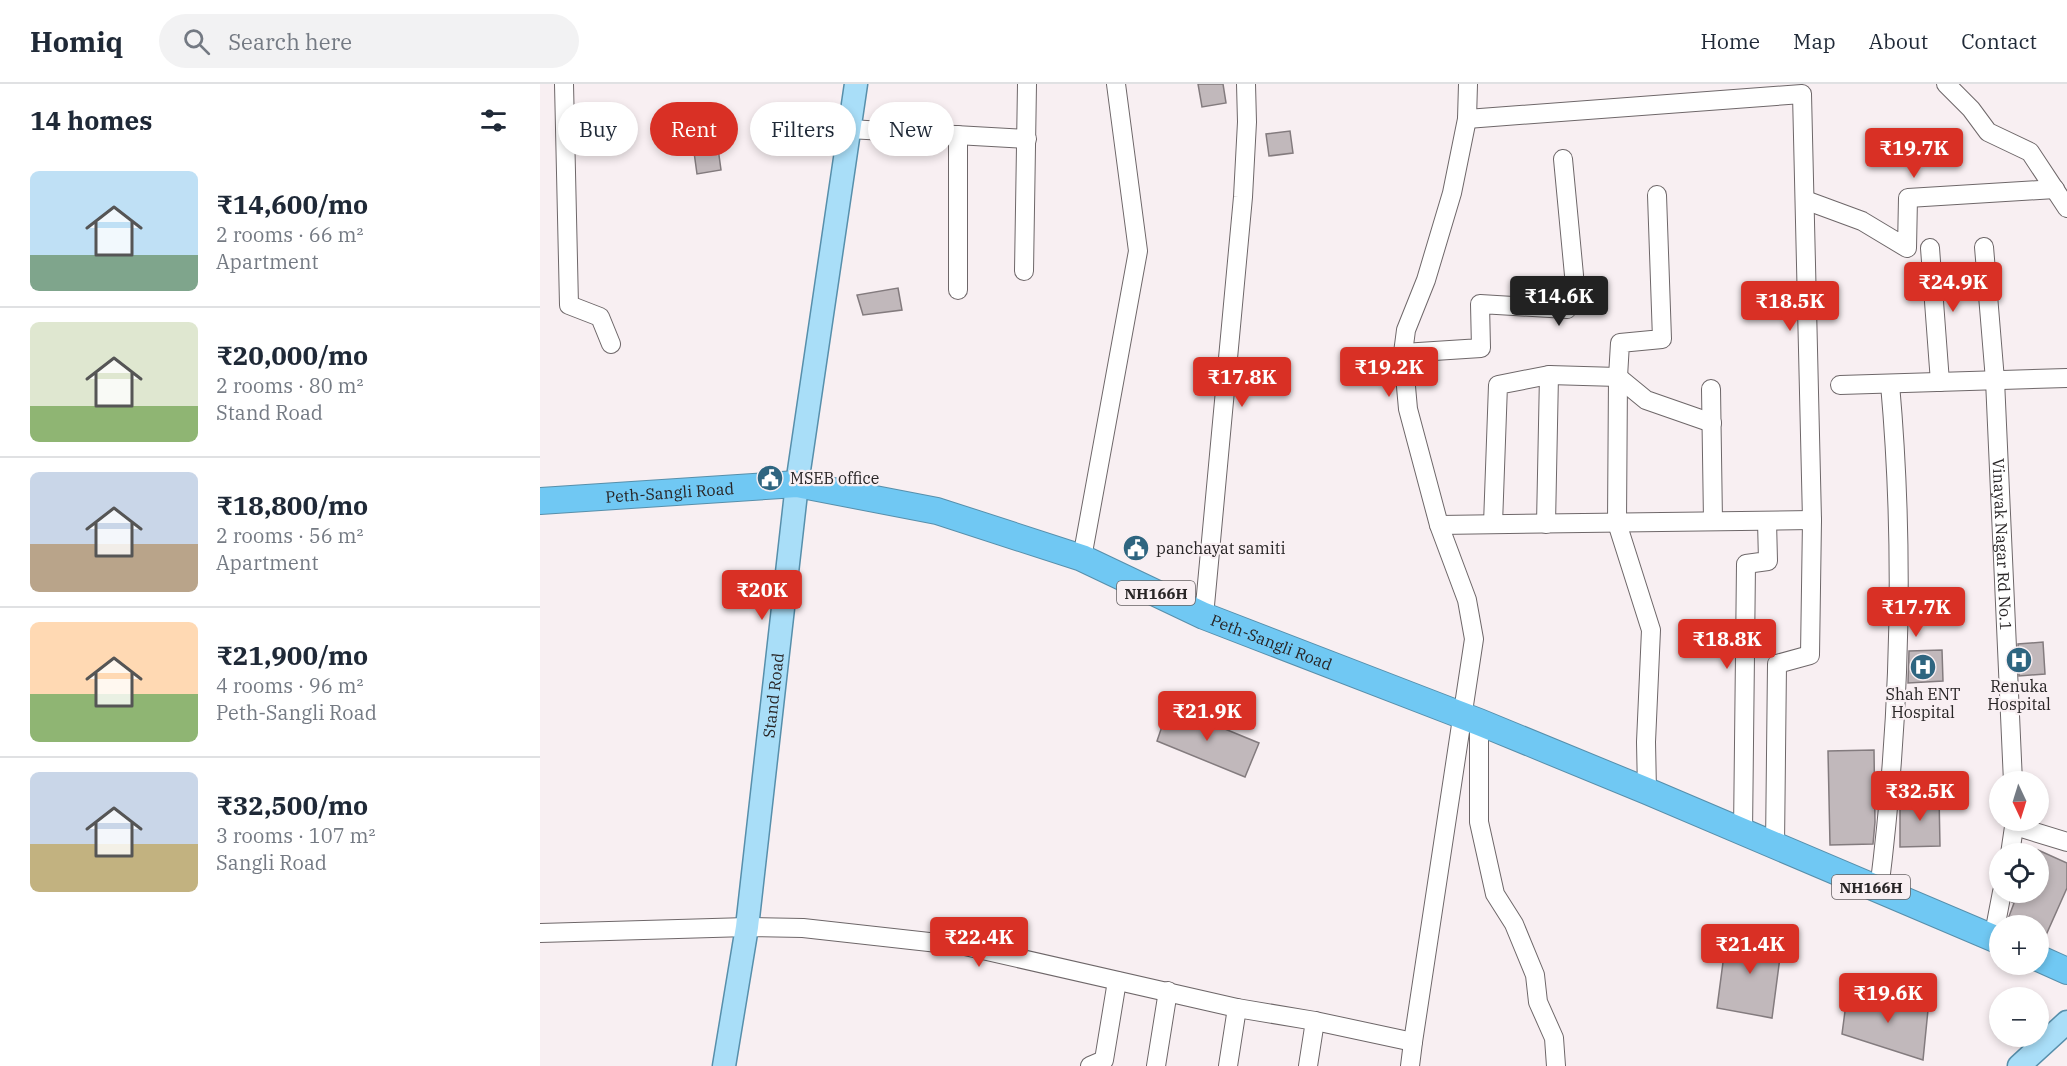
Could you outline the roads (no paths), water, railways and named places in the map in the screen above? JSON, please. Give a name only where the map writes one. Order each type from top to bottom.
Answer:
[{"type":"highway","name":"Peth-Sangli Road","points":[[540,501],[797,484],[937,512],[1082,558],[1204,616],[1471,719],[1743,833]]},
{"type":"highway","name":"NH166H","points":[[1743,833],[1989,937]]},
{"type":"highway","points":[[2049,963],[2067,971]]},
{"type":"main road","name":"Stand Road","points":[[853,102],[856,84]]},
{"type":"main road","name":"Stand Road","points":[[724,1066],[747,927],[797,484],[845,156]]},
{"type":"main road","points":[[2019,1066],[2067,1022]]},
{"type":"street","points":[[564,84],[569,304],[600,317],[611,344]]},
{"type":"street","points":[[1024,271],[1028,84]]},
{"type":"street","points":[[1082,558],[1138,251],[1116,84]]},
{"type":"street","points":[[1204,616],[1243,197],[1247,122],[1246,84]]},
{"type":"street","points":[[1468,84],[1467,119],[1452,194],[1426,280],[1406,330],[1403,354],[1408,409],[1439,525],[1467,600],[1474,639],[1471,719],[1479,822],[1495,894],[1514,924],[1535,975],[1538,1002],[1554,1038],[1556,1066]]},
{"type":"street","points":[[1946,84],[1971,109],[1988,132],[2030,152],[2067,208]]},
{"type":"street","points":[[1467,119],[1802,94],[1812,520],[1810,655],[1777,664],[1775,846]]},
{"type":"street","points":[[856,129],[1027,139]]},
{"type":"street","points":[[958,135],[958,290]]},
{"type":"street","points":[[1403,354],[1481,348],[1480,304],[1567,309],[1574,289],[1574,275],[1563,159]]},
{"type":"street","points":[[1804,200],[1862,221],[1907,248],[1908,198],[2055,189]]},
{"type":"street","points":[[1647,791],[1646,742],[1651,630],[1617,523],[1618,377],[1620,343],[1662,339],[1657,195]]},
{"type":"street","name":"Vinayak Nagar Rd No.1","points":[[1984,247],[1995,380],[2013,771]]},
{"type":"street","points":[[1930,248],[1940,382]]},
{"type":"street","points":[[1546,524],[1549,375]]},
{"type":"street","points":[[1493,524],[1498,385],[1549,375],[1618,377],[1646,400],[1712,423]]},
{"type":"street","points":[[1840,386],[2067,378]]},
{"type":"street","points":[[1879,890],[1891,787],[1899,622],[1896,450],[1890,384]]},
{"type":"street","points":[[1711,389],[1713,521]]},
{"type":"street","points":[[1743,833],[1746,564],[1768,561],[1767,520]]},
{"type":"street","points":[[1439,525],[1812,520]]},
{"type":"street","points":[[1410,1066],[1471,719]]},
{"type":"street","points":[[2037,831],[2067,842]]},
{"type":"street","points":[[540,933],[747,927],[803,928],[965,946],[1237,1008],[1315,1021],[1413,1042]]},
{"type":"street","points":[[1090,1066],[1104,1060],[1117,981]]},
{"type":"street","points":[[1155,1066],[1168,991]]},
{"type":"street","points":[[1228,1066],[1237,1008]]},
{"type":"street","points":[[1308,1066],[1315,1021]]},
{"type":"place","name":"MSEB office","points":[[770,478]]},
{"type":"place","name":"panchayat samiti","points":[[1136,548]]},
{"type":"place","name":"Renuka Hospital","points":[[2019,660]]},
{"type":"place","name":"Shah ENT Hospital","points":[[1923,667]]}]
